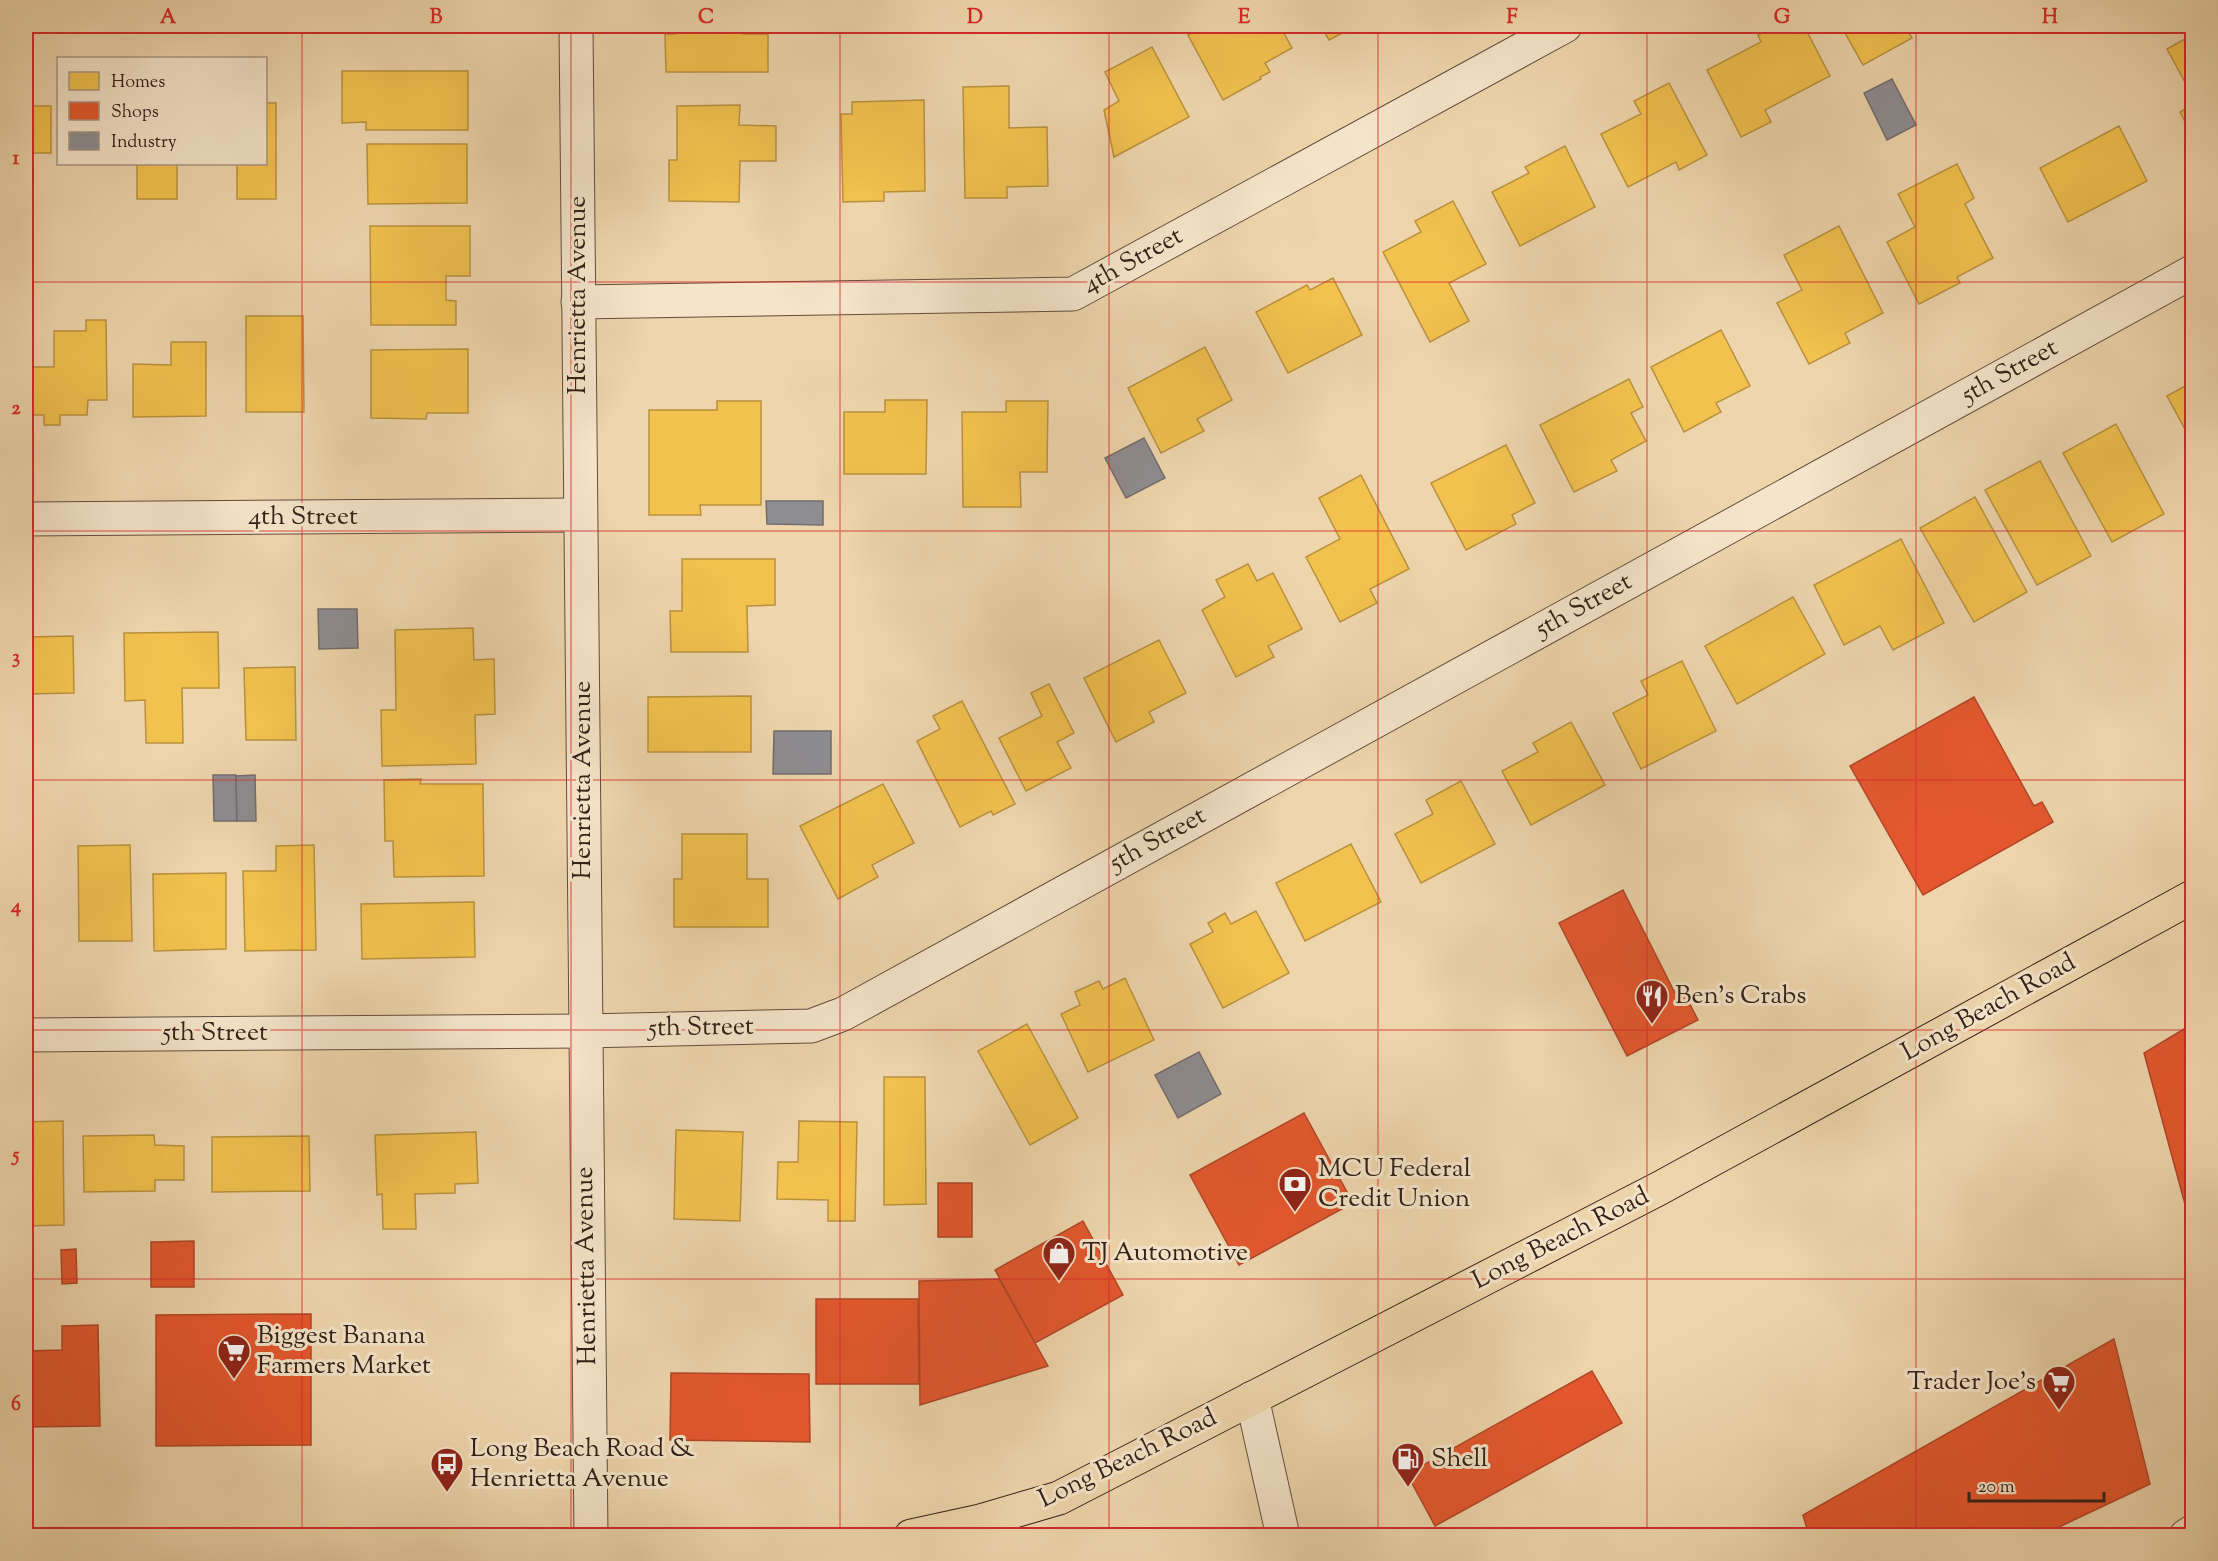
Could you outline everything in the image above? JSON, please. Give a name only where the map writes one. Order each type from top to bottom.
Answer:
[{"type":"main road","name":"Long Beach Road","points":[[910,1536],[980,1521],[1059,1498],[1660,1188],[2193,897]]},
{"type":"street","name":"Henrietta Avenue","points":[[576,26],[583,619],[584,1030],[591,1536]]},
{"type":"street","name":"4th Street","points":[[578,302],[1073,294],[1565,26]]},
{"type":"street","name":"5th Street","points":[[26,1035],[811,1026],[843,1014],[2193,272]]},
{"type":"street","name":"4th Street","points":[[26,519],[580,514]]},
{"type":"street","points":[[1252,1398],[1283,1536]]},
{"type":"street","points":[[2186,1536],[2193,1532]]},
{"type":"building: Homes","points":[[676,26],[743,26],[743,34],[768,34],[768,72],[666,72],[665,34],[676,34]]},
{"type":"building: Homes","points":[[1206,26],[1280,26],[1292,48],[1265,63],[1270,72],[1260,77],[1261,79],[1223,100],[1188,35]]},
{"type":"building: Homes","points":[[1321,26],[1356,26],[1329,40]]},
{"type":"building: Homes","points":[[1775,26],[1804,26],[1830,76],[1765,110],[1771,122],[1741,137],[1707,70],[1761,42],[1758,35]]},
{"type":"building: Homes","points":[[1841,26],[1905,26],[1912,38],[1863,65]]},
{"type":"building: Homes","points":[[2192,35],[2192,95],[2167,49]]},
{"type":"building: Homes","points":[[1152,47],[1189,117],[1114,157],[1104,110],[1119,101],[1105,72]]},
{"type":"building: Homes","points":[[342,71],[468,71],[468,130],[366,130],[366,122],[342,123]]},
{"type":"building: Homes","points":[[1669,83],[1707,155],[1679,170],[1676,162],[1628,187],[1601,134],[1641,114],[1634,101]]},
{"type":"building: Homes","points":[[1009,86],[1009,128],[1047,127],[1048,186],[1007,187],[1007,198],[965,198],[963,87]]},
{"type":"building: Homes","points":[[924,100],[925,191],[884,192],[884,201],[843,202],[841,114],[852,114],[852,102]]},
{"type":"building: Homes","points":[[267,103],[276,103],[276,199],[237,199],[237,165],[267,165]]},
{"type":"building: Homes","points":[[740,105],[739,125],[776,126],[776,161],[740,161],[739,202],[669,201],[669,160],[677,160],[677,106]]},
{"type":"building: Homes","points":[[2192,105],[2192,135],[2180,112]]},
{"type":"building: Homes","points":[[26,106],[51,106],[51,153],[28,153],[28,184],[26,184]]},
{"type":"building: Homes","points":[[2119,126],[2147,181],[2068,222],[2040,168]]},
{"type":"building: Homes","points":[[367,144],[467,144],[467,203],[368,204]]},
{"type":"building: Homes","points":[[1565,146],[1595,207],[1520,246],[1492,192],[1529,173],[1525,167]]},
{"type":"building: Homes","points":[[1957,164],[1974,198],[1965,204],[1993,258],[1957,277],[1960,283],[1919,304],[1887,242],[1915,227],[1898,194]]},
{"type":"building: Homes","points":[[137,165],[177,165],[177,199],[137,199]]},
{"type":"building: Homes","points":[[1453,201],[1486,264],[1449,283],[1469,321],[1430,342],[1383,252],[1421,232],[1415,221]]},
{"type":"building: Homes","points":[[370,226],[470,226],[470,276],[446,276],[446,300],[456,301],[456,325],[371,325]]},
{"type":"building: Homes","points":[[1839,226],[1883,313],[1845,333],[1850,343],[1809,364],[1777,303],[1802,290],[1784,255]]},
{"type":"building: Homes","points":[[26,264],[31,264],[31,284],[26,284]]},
{"type":"building: Homes","points":[[1333,278],[1362,335],[1288,373],[1256,312],[1307,285],[1310,290]]},
{"type":"building: Homes","points":[[26,293],[29,293],[29,326],[26,326]]},
{"type":"building: Homes","points":[[246,316],[303,316],[304,412],[246,412]]},
{"type":"building: Homes","points":[[86,320],[106,320],[107,400],[88,400],[87,415],[60,415],[60,425],[44,425],[44,415],[26,415],[26,367],[54,367],[54,331],[86,331]]},
{"type":"building: Homes","points":[[1721,330],[1750,386],[1716,403],[1721,412],[1684,432],[1651,367]]},
{"type":"building: Homes","points":[[171,342],[206,342],[206,416],[133,417],[133,364],[171,365]]},
{"type":"building: Homes","points":[[1205,347],[1232,400],[1197,419],[1204,431],[1161,453],[1128,388]]},
{"type":"building: Homes","points":[[468,349],[468,413],[427,413],[426,419],[371,418],[371,350]]},
{"type":"building: Homes","points":[[1629,379],[1643,407],[1631,413],[1646,441],[1611,460],[1617,471],[1574,492],[1540,425]]},
{"type":"building: Homes","points":[[2192,382],[2192,442],[2167,396]]},
{"type":"building: Homes","points":[[885,400],[927,400],[926,474],[844,474],[844,412],[885,412]]},
{"type":"building: Homes","points":[[717,401],[761,401],[761,505],[700,505],[701,515],[649,515],[649,410],[717,410]]},
{"type":"building: Homes","points":[[1006,401],[1048,401],[1047,472],[1020,472],[1021,507],[963,507],[962,412],[1006,412]]},
{"type":"building: Homes","points":[[2116,424],[2164,514],[2112,542],[2063,453]]},
{"type":"building: Homes","points":[[1506,445],[1535,503],[1512,515],[1516,524],[1466,550],[1431,483]]},
{"type":"building: Homes","points":[[2040,461],[2091,556],[2037,585],[1985,490]]},
{"type":"building: Homes","points":[[1361,475],[1409,569],[1370,589],[1377,603],[1340,622],[1306,557],[1340,539],[1319,498]]},
{"type":"building: Homes","points":[[1975,497],[2027,592],[1974,622],[1920,528]]},
{"type":"building: Homes","points":[[1901,539],[1944,623],[1893,650],[1880,626],[1844,645],[1814,585]]},
{"type":"building: Homes","points":[[682,559],[775,559],[775,605],[747,606],[748,652],[671,652],[670,611],[682,611]]},
{"type":"building: Homes","points":[[1248,564],[1257,581],[1273,573],[1302,629],[1268,646],[1274,657],[1236,677],[1202,610],[1225,597],[1216,580]]},
{"type":"building: Homes","points":[[1793,597],[1825,654],[1737,704],[1705,646]]},
{"type":"building: Homes","points":[[473,628],[474,660],[494,659],[495,714],[475,715],[476,764],[382,766],[381,710],[396,710],[395,630]]},
{"type":"building: Homes","points":[[218,632],[219,688],[182,688],[183,743],[146,743],[145,700],[125,701],[124,633]]},
{"type":"building: Homes","points":[[73,636],[74,693],[26,694],[26,637]]},
{"type":"building: Homes","points":[[1159,640],[1186,693],[1149,712],[1154,722],[1116,742],[1084,678]]},
{"type":"building: Homes","points":[[1682,661],[1716,731],[1641,769],[1613,713],[1648,695],[1641,681]]},
{"type":"building: Homes","points":[[295,667],[296,740],[246,740],[244,668]]},
{"type":"building: Homes","points":[[1049,684],[1074,733],[1057,742],[1071,768],[1026,791],[999,738],[1042,716],[1031,693]]},
{"type":"building: Homes","points":[[751,696],[751,752],[648,752],[648,697]]},
{"type":"building: Homes","points":[[962,701],[1015,804],[993,815],[991,811],[960,827],[917,741],[940,729],[933,716]]},
{"type":"building: Homes","points":[[1571,722],[1605,785],[1531,825],[1502,771],[1538,752],[1533,743]]},
{"type":"building: Homes","points":[[421,779],[420,784],[483,784],[484,876],[394,877],[393,841],[385,841],[384,780]]},
{"type":"building: Homes","points":[[1461,781],[1495,844],[1421,883],[1395,834],[1433,814],[1426,800]]},
{"type":"building: Homes","points":[[883,784],[914,843],[872,865],[878,877],[838,899],[800,826]]},
{"type":"building: Homes","points":[[682,834],[747,834],[747,879],[768,879],[768,927],[674,927],[674,879],[682,879]]},
{"type":"building: Homes","points":[[1351,844],[1381,902],[1305,941],[1276,883]]},
{"type":"building: Homes","points":[[130,845],[132,941],[79,941],[78,846]]},
{"type":"building: Homes","points":[[314,845],[316,950],[245,951],[243,871],[276,871],[276,846]]},
{"type":"building: Homes","points":[[226,873],[226,949],[154,951],[153,874]]},
{"type":"building: Homes","points":[[474,902],[475,957],[362,959],[361,904]]},
{"type":"building: Homes","points":[[1256,911],[1289,973],[1223,1008],[1190,944],[1213,932],[1208,923],[1225,913],[1231,924]]},
{"type":"building: Homes","points":[[1125,978],[1154,1040],[1088,1072],[1061,1014],[1080,1005],[1075,992],[1099,981],[1103,989]]},
{"type":"building: Homes","points":[[1027,1024],[1078,1118],[1030,1145],[978,1051]]},
{"type":"building: Homes","points":[[884,1077],[925,1077],[926,1204],[884,1205]]},
{"type":"building: Homes","points":[[63,1121],[64,1225],[26,1226],[26,1122]]},
{"type":"building: Homes","points":[[799,1121],[857,1122],[855,1221],[828,1221],[828,1200],[777,1199],[778,1162],[798,1162]]},
{"type":"building: Homes","points":[[676,1130],[743,1132],[740,1221],[674,1219]]},
{"type":"building: Homes","points":[[476,1132],[478,1183],[455,1184],[455,1193],[415,1194],[416,1229],[383,1229],[382,1194],[377,1195],[375,1135]]},
{"type":"building: Homes","points":[[154,1135],[155,1145],[184,1146],[184,1180],[155,1180],[155,1191],[84,1192],[83,1136]]},
{"type":"building: Homes","points":[[309,1136],[310,1191],[212,1192],[212,1137]]},
{"type":"building: Shops","points":[[1974,697],[2034,806],[2042,802],[2053,822],[1923,895],[1850,766]]},
{"type":"building: Shops","points":[[1623,890],[1675,993],[1682,989],[1698,1020],[1627,1056],[1559,923]]},
{"type":"building: Shops","points":[[2192,1024],[2192,1230],[2144,1053]]},
{"type":"building: Shops","points":[[1304,1113],[1353,1203],[1239,1265],[1190,1175]]},
{"type":"building: Shops","points":[[938,1183],[972,1183],[972,1237],[938,1237]]},
{"type":"building: Shops","name":"TJ Automotive","points":[[1083,1221],[1123,1295],[1035,1343],[995,1270]]},
{"type":"building: Shops","points":[[194,1241],[194,1287],[151,1287],[151,1242]]},
{"type":"building: Shops","points":[[76,1249],[77,1283],[62,1284],[61,1250]]},
{"type":"building: Shops","points":[[999,1279],[1048,1366],[920,1405],[919,1281]]},
{"type":"building: Shops","points":[[816,1299],[918,1299],[919,1384],[816,1384]]},
{"type":"building: Shops","name":"Biggest Banana Farmers Market","points":[[311,1314],[311,1445],[156,1446],[156,1315]]},
{"type":"building: Shops","points":[[98,1325],[100,1426],[26,1427],[26,1351],[62,1350],[62,1326]]},
{"type":"building: Shops","name":"Trader Joe's","points":[[2114,1339],[2150,1484],[2040,1536],[1809,1536],[1803,1515]]},
{"type":"building: Shops","points":[[1592,1371],[1622,1423],[1435,1526],[1407,1474]]},
{"type":"building: Shops","points":[[671,1373],[809,1374],[810,1442],[670,1440]]},
{"type":"building: Shops","points":[[1644,1528],[1648,1536],[1631,1536]]},
{"type":"building: Industry","points":[[1892,79],[1916,125],[1887,140],[1864,93]]},
{"type":"building: Industry","points":[[1144,438],[1165,478],[1126,498],[1105,458]]},
{"type":"building: Industry","points":[[766,501],[823,501],[823,525],[767,524]]},
{"type":"building: Industry","points":[[318,609],[357,609],[358,648],[319,649]]},
{"type":"building: Industry","points":[[774,731],[831,731],[831,774],[773,774]]},
{"type":"building: Industry","points":[[213,775],[236,775],[237,821],[214,821]]},
{"type":"building: Industry","points":[[255,775],[256,821],[237,821],[236,776]]},
{"type":"building: Industry","points":[[1199,1052],[1221,1094],[1178,1118],[1155,1075]]},
{"type":"place","name":"Ben's Crabs","points":[[1652,1025]]},
{"type":"place","name":"MCU Federal Credit Union","points":[[1295,1213]]},
{"type":"place","name":"TJ Automotive","points":[[1059,1282]]},
{"type":"place","name":"Biggest Banana Farmers Market","points":[[234,1380]]},
{"type":"place","name":"Trader Joe's","points":[[2059,1411]]},
{"type":"place","name":"Shell","points":[[1408,1488]]},
{"type":"place","name":"Long Beach Road & Henrietta Avenue","points":[[447,1493]]}]
